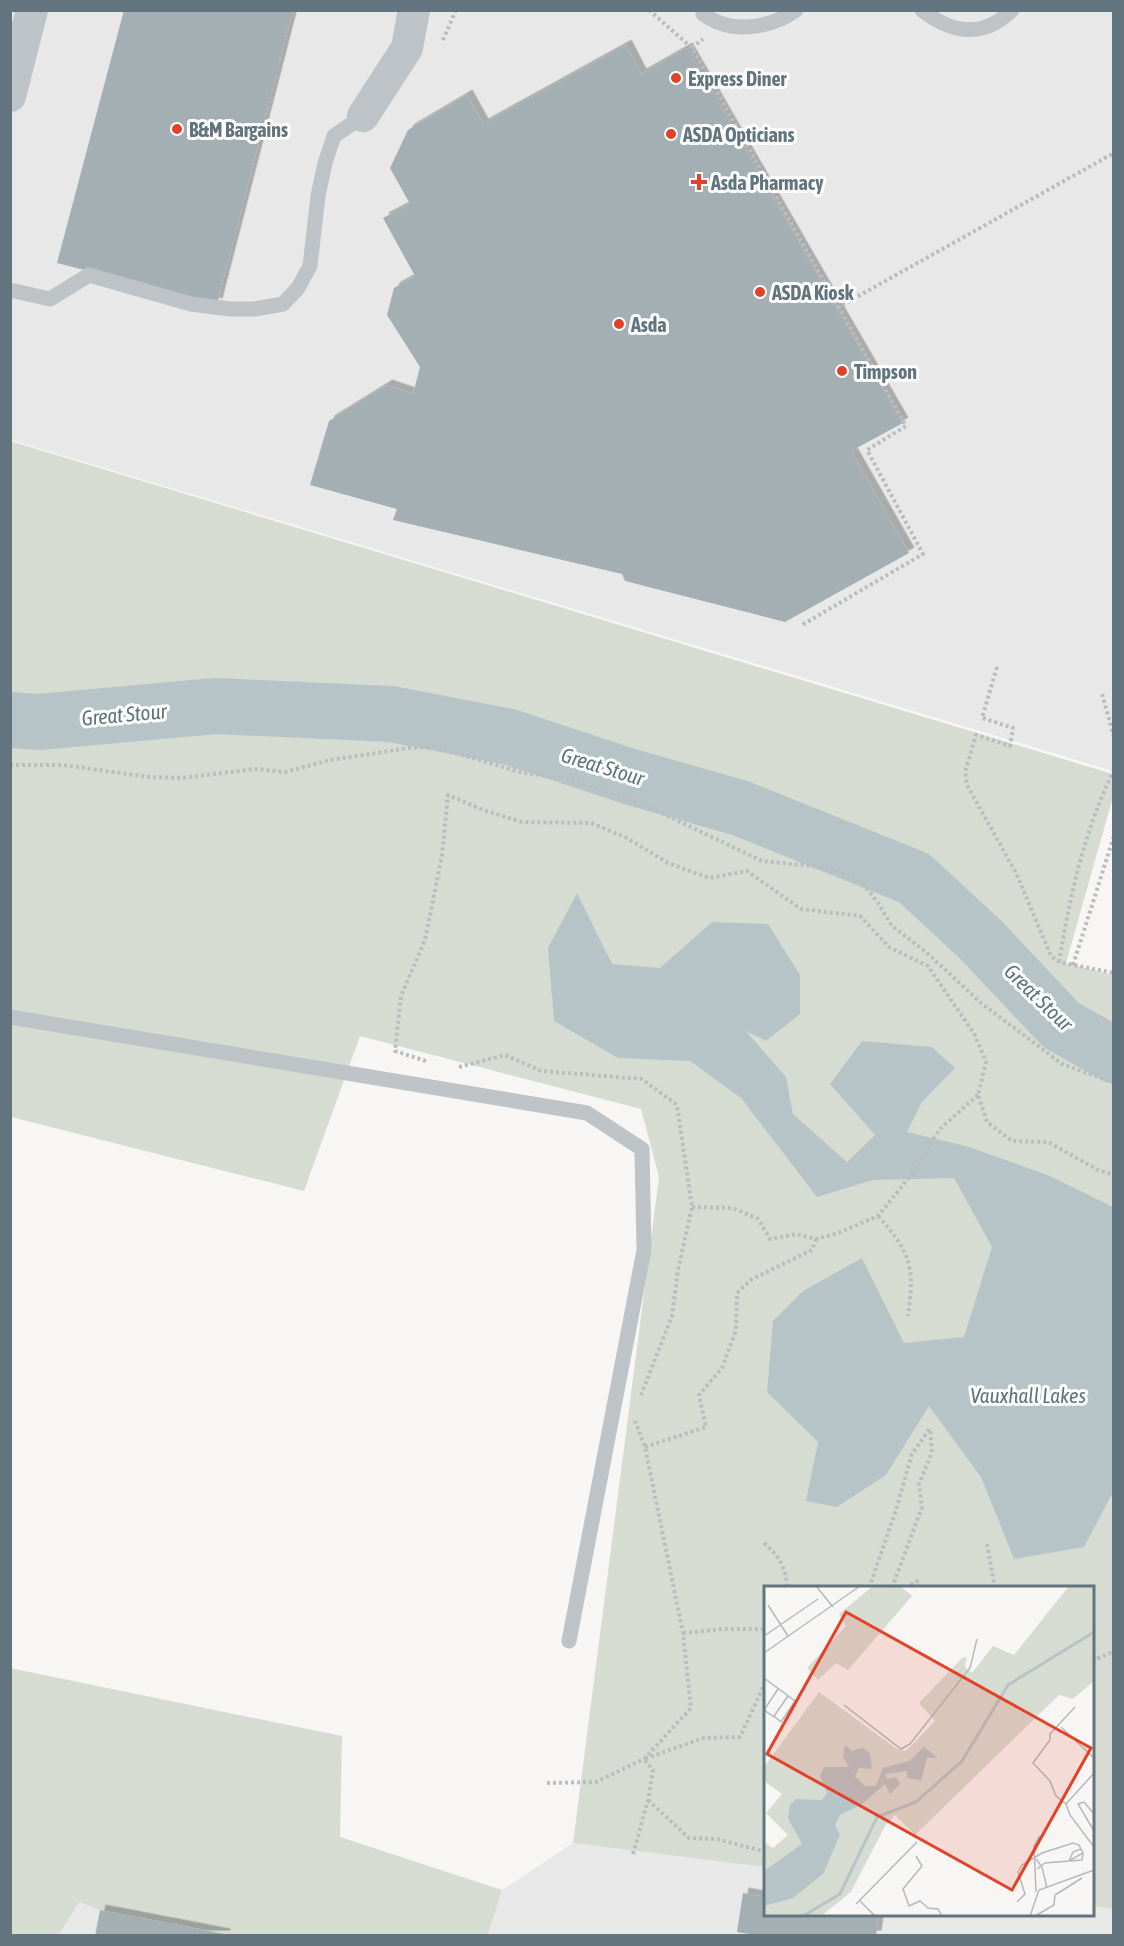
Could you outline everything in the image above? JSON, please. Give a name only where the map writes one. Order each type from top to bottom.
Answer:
[{"type":"street","points":[[10,96],[32,10]]},
{"type":"street","points":[[363,116],[407,48],[414,10]]},
{"type":"lane","points":[[703,14],[721,23],[741,26],[771,24],[786,18],[796,10]]},
{"type":"lane","points":[[922,10],[946,25],[963,30],[995,25],[1012,10]]},
{"type":"lane","points":[[10,290],[50,299],[89,275],[191,304],[231,309],[254,309],[283,304],[298,288],[310,266],[318,196],[334,136],[363,116]]},
{"type":"lane","points":[[10,1017],[587,1113],[642,1149],[644,1250],[569,1641]]},
{"type":"path","points":[[649,10],[692,48],[789,216],[837,308],[906,426],[867,450],[923,554],[802,625]]},
{"type":"path","points":[[837,308],[1113,153]]},
{"type":"path","points":[[997,667],[982,718],[1013,728],[1010,746],[976,735],[965,772],[971,794],[1016,873],[1051,956],[1059,962],[1113,972]]},
{"type":"path","points":[[1102,694],[1113,737]]},
{"type":"path","points":[[10,765],[63,765],[149,777],[182,778],[255,769],[285,772],[330,760],[409,748],[434,747],[524,772],[566,778],[649,807],[762,861],[833,868],[862,882],[879,903],[892,927],[926,952],[981,1003],[1062,1064],[1113,1083]]},
{"type":"path","points":[[1059,962],[1076,874],[1092,821],[1113,770]]},
{"type":"path","points":[[433,1063],[395,1051],[401,996],[425,940],[442,855],[448,795],[483,810],[522,822],[591,823],[627,838],[668,863],[709,878],[747,871],[801,909],[860,916],[889,947],[927,966],[975,1035],[986,1062],[978,1095],[987,1122],[1012,1141],[1048,1142],[1098,1170],[1113,1175]]},
{"type":"path","points":[[1073,965],[1113,836]]},
{"type":"path","points":[[452,1069],[505,1055],[541,1071],[642,1079],[676,1105],[692,1208],[678,1270],[672,1316],[641,1397]]},
{"type":"path","points":[[692,1208],[733,1208],[758,1219],[770,1239],[796,1234],[816,1239],[838,1233],[878,1216],[915,1170],[939,1130],[978,1095]]},
{"type":"path","points":[[878,1216],[896,1236],[910,1264],[911,1293],[908,1316]]},
{"type":"path","points":[[645,1447],[706,1427],[699,1395],[722,1368],[736,1330],[737,1293],[752,1279],[812,1250],[816,1239]]},
{"type":"path","points":[[633,1414],[645,1447],[683,1633],[691,1708],[644,1759]]},
{"type":"path","points":[[869,1586],[896,1510],[912,1454],[930,1428],[932,1452],[920,1484],[922,1507],[892,1586]]},
{"type":"path","points":[[764,1543],[778,1555],[786,1573],[787,1586]]},
{"type":"path","points":[[987,1544],[995,1586]]},
{"type":"path","points":[[908,1586],[917,1581],[918,1586]]},
{"type":"path","points":[[683,1633],[722,1629],[764,1629]]},
{"type":"path","points":[[1095,1660],[1110,1653],[1113,1654]]},
{"type":"path","points":[[547,1783],[596,1782],[644,1759],[705,1738],[740,1737],[764,1684]]},
{"type":"path","points":[[633,1854],[648,1800],[653,1770],[644,1759]]},
{"type":"path","points":[[648,1800],[689,1838],[717,1839],[764,1852]]},
{"type":"shaded area","points":[[10,11],[1113,11],[1113,771],[11,440]]},
{"type":"shaded area","points":[[10,441],[1113,774],[1113,797],[1066,963],[1113,975],[1113,1909],[1094,1906],[1094,1586],[764,1586],[764,1867],[573,1843],[659,1177],[641,1109],[360,1036],[304,1191],[11,1117]]},
{"type":"shaded area","points":[[10,1668],[342,1736],[340,1837],[502,1890],[488,1935],[231,1935],[100,1910],[79,1902],[59,1935],[11,1935]]},
{"type":"shaded area","points":[[573,1843],[764,1867],[764,1916],[1094,1916],[1094,1906],[1114,1909],[1113,1936],[488,1936],[502,1890]]},
{"type":"shaded area","points":[[79,1901],[224,1936],[59,1936]]},
{"type":"water","name":"Vauxhall Lakes","points":[[577,893],[612,964],[660,968],[712,922],[768,924],[800,975],[800,1014],[766,1041],[746,1031],[786,1077],[793,1114],[847,1162],[875,1135],[830,1084],[862,1041],[932,1047],[955,1068],[922,1102],[907,1132],[966,1146],[1050,1176],[1113,1207],[1113,1492],[1084,1547],[1014,1559],[981,1477],[929,1406],[886,1475],[837,1507],[806,1501],[818,1442],[767,1392],[773,1321],[803,1291],[862,1258],[904,1343],[964,1337],[992,1247],[954,1178],[873,1180],[817,1197],[741,1098],[690,1061],[618,1058],[554,1021],[548,948]]},
{"type":"building","name":"B&M Bargains","points":[[124,10],[293,10],[217,304],[57,263]]},
{"type":"building","name":"Asda","points":[[626,45],[641,74],[687,48],[903,423],[851,451],[909,553],[785,622],[625,581],[622,574],[393,520],[397,509],[310,485],[329,421],[387,385],[413,394],[420,367],[387,315],[394,288],[415,276],[383,218],[410,204],[390,168],[408,130],[467,95],[483,124]]},
{"type":"building","points":[[743,1893],[764,1897],[764,1916],[879,1916],[876,1936],[760,1936],[737,1932]]},
{"type":"building","points":[[100,1910],[225,1934],[225,1936],[95,1936]]},
{"type":"waterway","name":"Great Stour","points":[[10,720],[39,722],[215,706],[391,714],[510,737],[631,777],[740,808],[914,878],[981,940],[1061,1025],[1114,1055]]},
{"type":"place","name":"Express Diner","points":[[676,78]]},
{"type":"place","name":"B&M Bargains","points":[[177,129]]},
{"type":"place","name":"ASDA Opticians","points":[[671,134]]},
{"type":"place","name":"Asda Pharmacy","points":[[699,182]]},
{"type":"place","name":"ASDA Kiosk","points":[[760,292]]},
{"type":"place","name":"Asda","points":[[619,324]]},
{"type":"place","name":"Timpson","points":[[842,371]]}]
